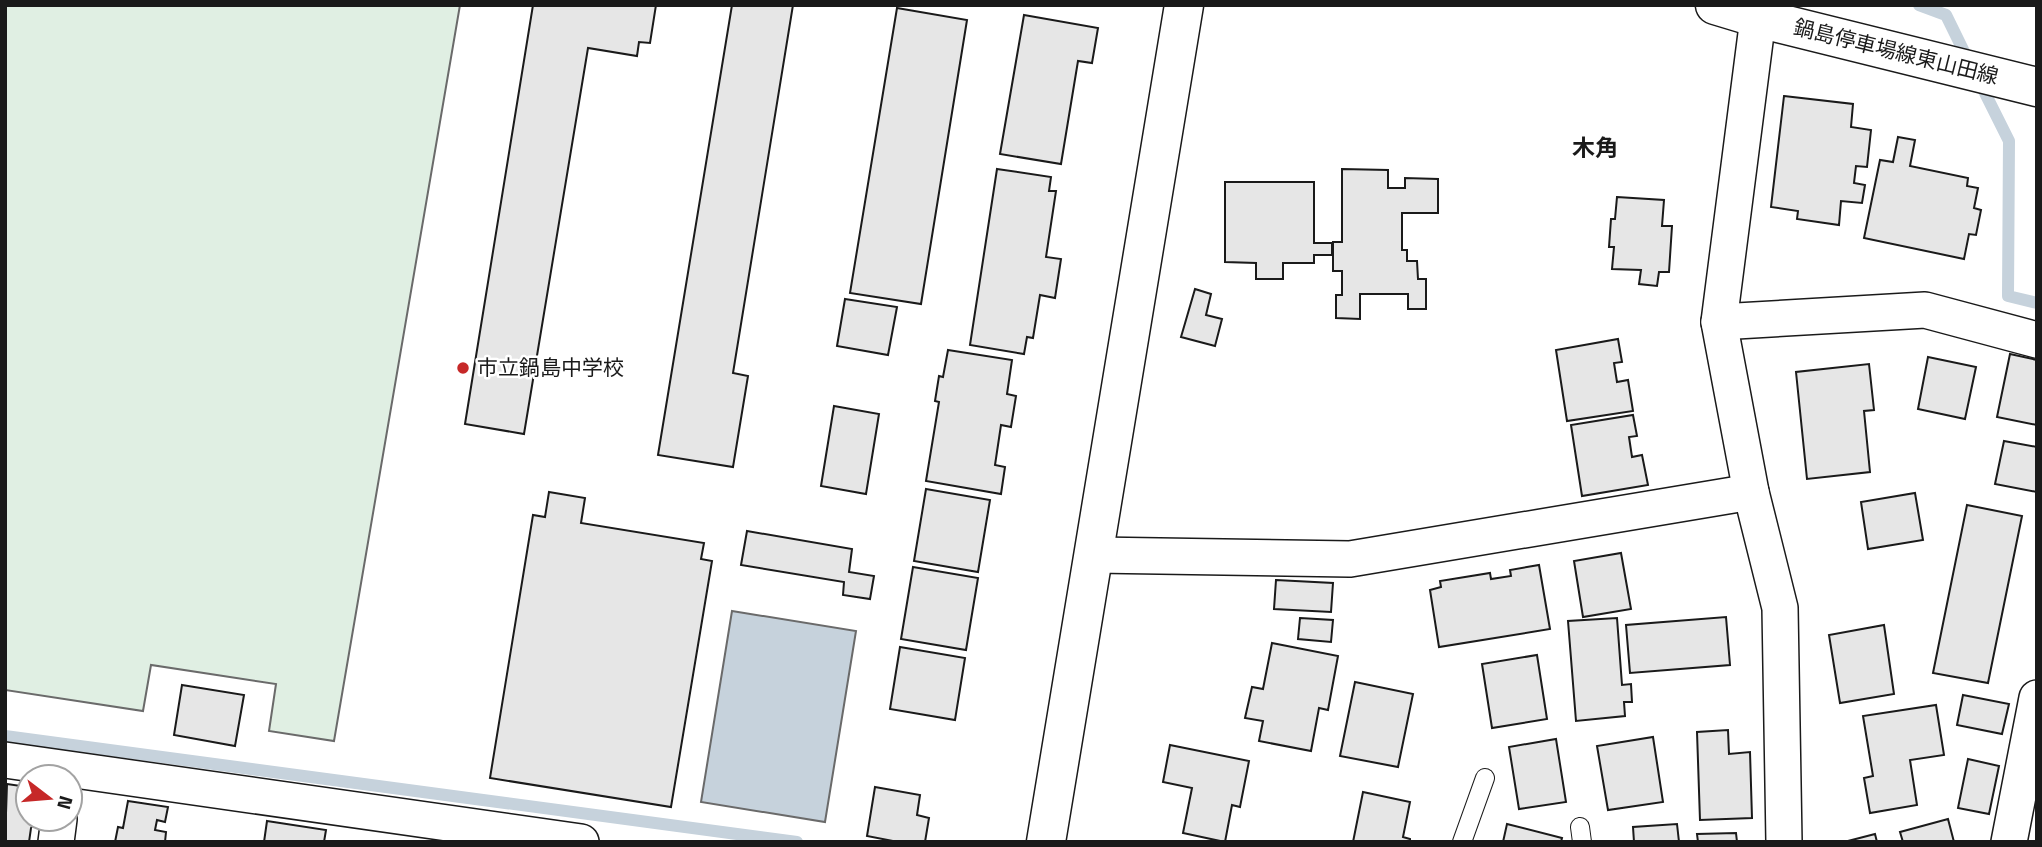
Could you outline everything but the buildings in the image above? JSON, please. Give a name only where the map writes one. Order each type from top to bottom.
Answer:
[{"type":"street","points":[[1046,842],[1184,5]]},
{"type":"street","name":"鍋島停車場線東山田線","points":[[1716,5],[1758,18],[2037,87]]},
{"type":"street","points":[[1758,18],[1719,322],[1751,492],[1780,608],[1784,842]]},
{"type":"street","points":[[1719,322],[1925,310],[2037,340]]},
{"type":"street","points":[[1095,555],[1350,559],[1751,492]]},
{"type":"street","points":[[2008,842],[2037,698]]},
{"type":"street","points":[[84,776],[383,827],[581,842]]},
{"type":"lane","points":[[1462,842],[1485,778]]},
{"type":"green space","points":[[5,5],[460,5],[334,741],[269,731],[276,684],[151,665],[143,711],[5,690]]},
{"type":"shaded area","points":[[732,611],[856,631],[825,822],[701,802]]},
{"type":"waterway","points":[[1919,5],[1946,15],[1969,62]]},
{"type":"waterway","points":[[1979,81],[2009,141],[2008,296],[2037,303]]},
{"type":"waterway","points":[[5,736],[797,842]]},
{"type":"place","name":"市立鍋島中学校","points":[[463,368]]},
{"type":"district","name":"木角","points":[[1595,148]]}]
